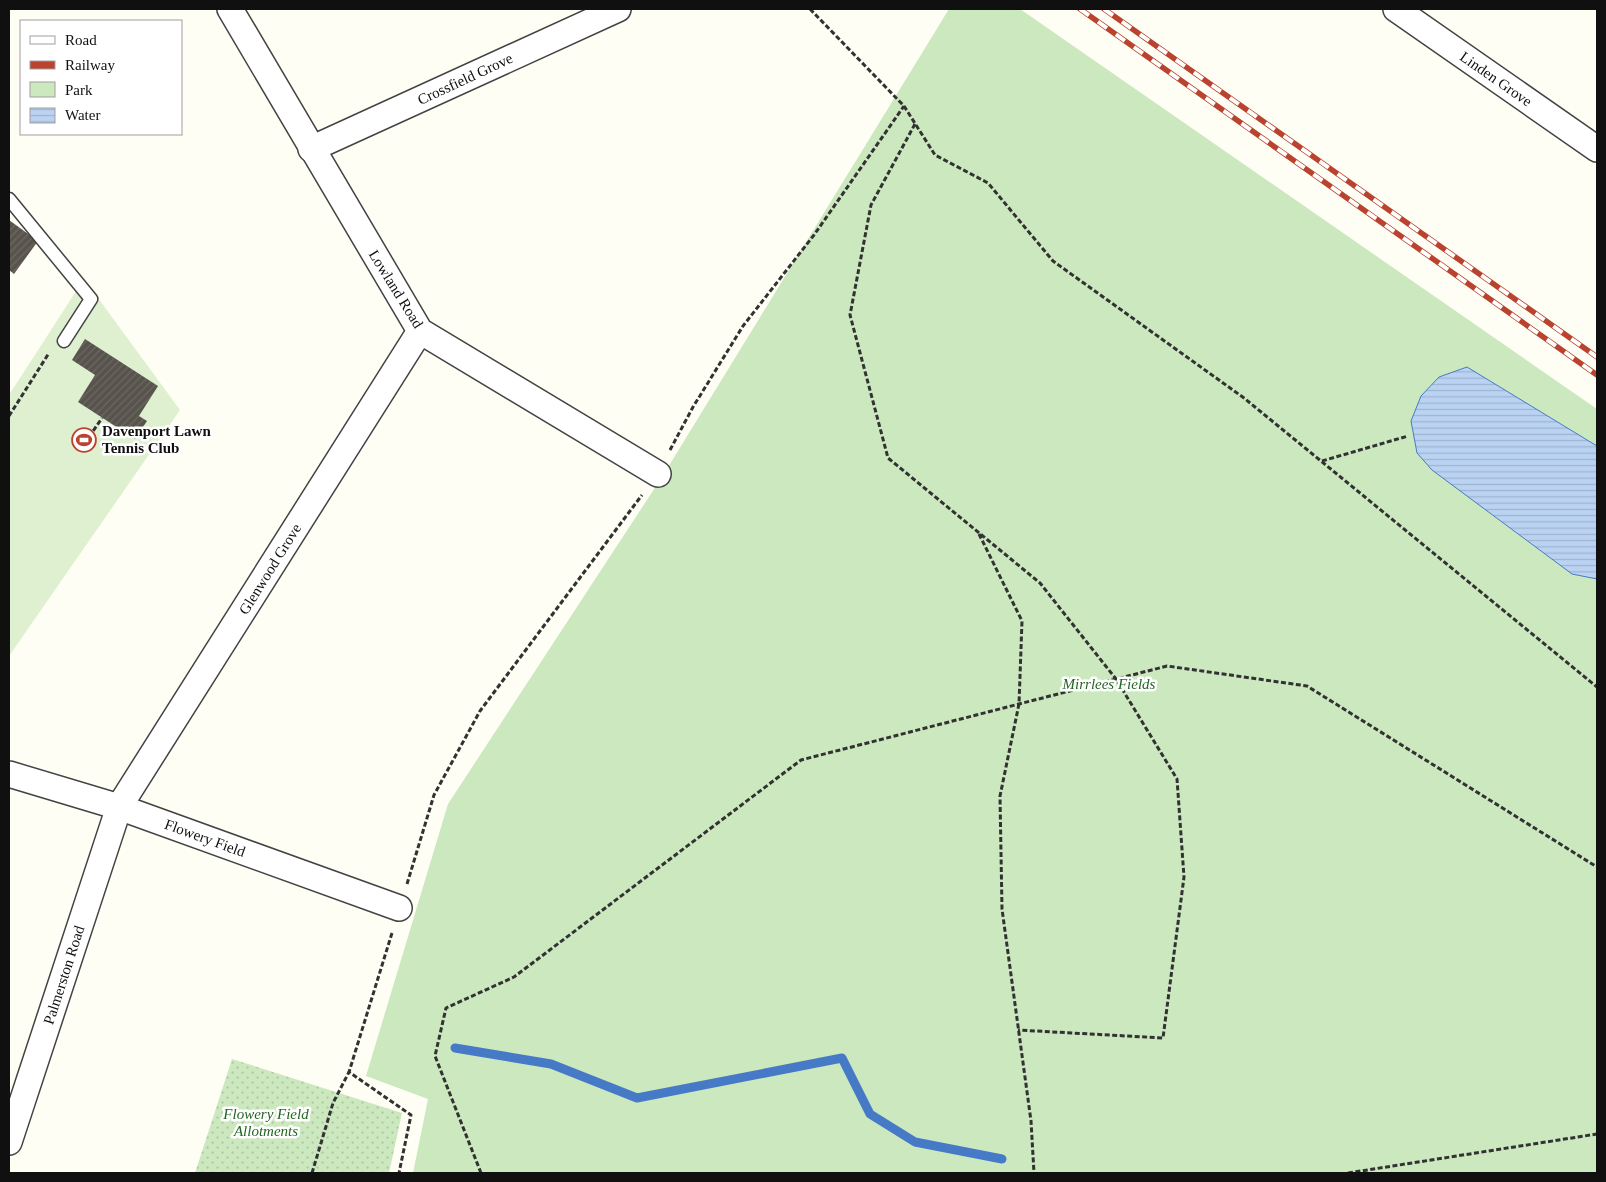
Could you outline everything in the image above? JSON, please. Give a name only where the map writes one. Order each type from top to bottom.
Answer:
[{"type":"street","name":"Lowland Road","points":[[230,9],[420,331],[658,474]]},
{"type":"street","name":"Crossfield Grove","points":[[312,149],[618,9]]},
{"type":"street","name":"Linden Grove","points":[[1408,12],[1597,149]]},
{"type":"street","name":"Glenwood Grove","points":[[119,807],[420,331]]},
{"type":"street","name":"Flowery Field","points":[[9,774],[119,807],[399,908]]},
{"type":"street","name":"Palmerston Road","points":[[9,1142],[119,807]]},
{"type":"lane","points":[[9,199],[91,299],[64,341]]},
{"type":"path","points":[[810,9],[904,106],[935,155],[988,183],[1053,261],[1244,398],[1597,687]]},
{"type":"path","points":[[312,1173],[333,1103],[349,1072],[434,794],[480,711],[658,474],[693,407],[743,326],[814,235],[904,106]]},
{"type":"path","points":[[915,124],[871,205],[850,315],[888,458],[1040,582],[1116,680],[1177,779],[1184,877],[1163,1038],[1018,1030]]},
{"type":"path","points":[[9,416],[53,347],[58,350],[64,341]]},
{"type":"path","points":[[89,437],[102,418]]},
{"type":"path","points":[[1321,461],[1408,436]]},
{"type":"path","points":[[977,531],[1022,621],[1019,704],[1000,796],[1002,909],[1031,1121],[1034,1173]]},
{"type":"path","points":[[481,1173],[435,1056],[446,1008],[514,977],[801,760],[1167,666],[1307,686],[1597,867]]},
{"type":"path","points":[[349,1072],[411,1115],[398,1173]]},
{"type":"path","points":[[1348,1173],[1597,1134]]},
{"type":"green space","name":"Mirrlees Fields","points":[[949,9],[1020,9],[1597,409],[1597,1173],[413,1173],[428,1099],[366,1076],[448,804],[662,477]]},
{"type":"green space","name":"Davenport Lawn Tennis Club","points":[[84,279],[180,410],[9,656],[9,395]]},
{"type":"green space","name":"Flowery Field Allotments","points":[[232,1059],[402,1113],[389,1173],[195,1173]]},
{"type":"water","points":[[1467,367],[1597,446],[1597,579],[1572,574],[1432,470],[1417,453],[1411,421],[1421,396],[1439,377]]},
{"type":"building","points":[[9,220],[38,241],[14,274],[9,270]]},
{"type":"building","points":[[85,339],[158,386],[139,416],[147,421],[135,439],[78,402],[95,375],[72,360]]},
{"type":"waterway","points":[[455,1048],[551,1064],[637,1098],[842,1058],[870,1114],[915,1142],[1002,1159]]},
{"type":"railway","points":[[1080,9],[1597,375]]},
{"type":"railway","points":[[1104,9],[1597,357]]},
{"type":"place","name":"Davenport Lawn Tennis Club","points":[[84,440]]}]
